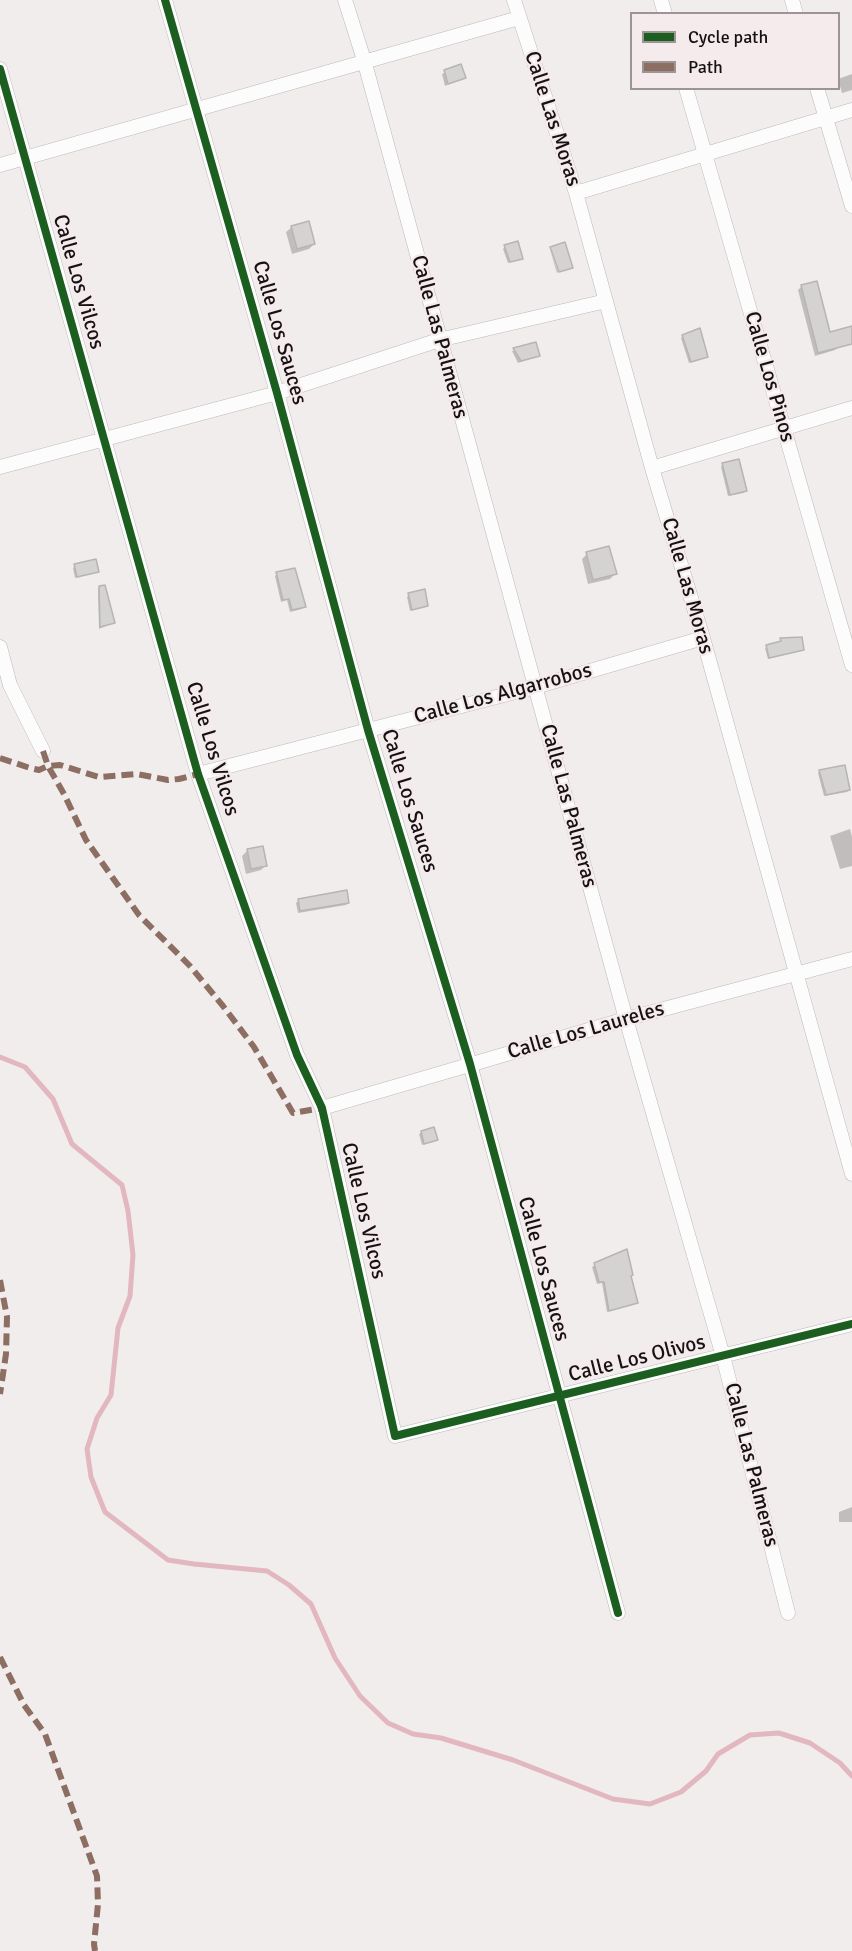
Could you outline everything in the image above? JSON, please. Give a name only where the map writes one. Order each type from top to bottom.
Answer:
[{"type":"street","name":"Calle Los Sauces","points":[[165,0],[277,393],[368,730],[470,1064],[618,1613]]},
{"type":"street","name":"Calle Las Palmeras","points":[[345,0],[364,60],[626,1019],[723,1356],[788,1613]]},
{"type":"street","name":"Calle Las Moras","points":[[514,0],[576,193],[852,1174]]},
{"type":"street","points":[[0,165],[364,60],[519,18]]},
{"type":"street","name":"Calle Los Vilcos","points":[[0,69],[198,774],[297,1055],[322,1108],[395,1436]]},
{"type":"street","name":"Calle Los Pinos","points":[[687,90],[852,665]]},
{"type":"street","points":[[818,90],[852,206]]},
{"type":"street","points":[[576,193],[852,110]]},
{"type":"street","points":[[0,467],[277,393],[439,340],[606,301]]},
{"type":"street","points":[[652,468],[852,408]]},
{"type":"street","name":"Calle Los Algarrobos","points":[[198,774],[535,687],[703,638]]},
{"type":"street","points":[[0,646],[10,685],[43,751]]},
{"type":"street","name":"Calle Los Laureles","points":[[322,1108],[626,1019],[852,959]]},
{"type":"street","name":"Calle Los Olivos","points":[[395,1436],[852,1324]]},
{"type":"building","points":[[461,64],[466,78],[448,84],[444,70]]},
{"type":"building","points":[[309,221],[315,244],[297,249],[291,226]]},
{"type":"building","points":[[518,241],[523,259],[510,262],[504,245]]},
{"type":"building","points":[[565,242],[573,268],[559,272],[550,247]]},
{"type":"building","points":[[817,281],[830,332],[852,326],[852,344],[818,353],[801,285]]},
{"type":"building","points":[[700,328],[708,357],[691,362],[682,335]]},
{"type":"building","points":[[536,342],[540,356],[521,361],[513,348]]},
{"type":"building","points":[[739,459],[747,491],[730,495],[722,463]]},
{"type":"building","points":[[609,546],[617,574],[593,580],[586,552]]},
{"type":"building","points":[[96,559],[99,572],[77,577],[74,564]]},
{"type":"building","points":[[295,568],[306,607],[292,610],[289,599],[283,600],[276,572]]},
{"type":"building","points":[[105,585],[115,623],[100,627],[99,586]]},
{"type":"building","points":[[425,589],[428,606],[412,610],[408,593]]},
{"type":"building","points":[[802,637],[804,650],[769,658],[766,645],[781,641],[780,638]]},
{"type":"building","points":[[845,765],[850,790],[826,795],[819,770]]},
{"type":"building","points":[[263,846],[267,866],[251,869],[247,849]]},
{"type":"building","points":[[347,890],[349,903],[300,911],[298,899]]},
{"type":"building","points":[[434,1127],[438,1140],[424,1144],[421,1131]]},
{"type":"building","points":[[627,1249],[638,1303],[609,1311],[604,1282],[599,1282],[594,1263]]},
{"type":"waterway","points":[[0,1057],[25,1067],[53,1099],[72,1144],[122,1185],[128,1211],[133,1255],[130,1296],[118,1328],[111,1395],[97,1418],[87,1449],[91,1477],[105,1512],[168,1560],[267,1571],[289,1585],[311,1604],[335,1658],[360,1696],[388,1723],[413,1734],[441,1738],[513,1760],[613,1799],[650,1804],[681,1792],[706,1771],[718,1754],[750,1735],[779,1733],[810,1743],[840,1763],[852,1776]]},
{"type":"marked path","points":[[43,751],[48,766],[86,840],[139,915],[190,966],[223,1006],[254,1047],[293,1113],[322,1108]]},
{"type":"marked path","points":[[0,758],[39,770],[48,766],[60,765],[99,777],[137,774],[168,780],[198,774]]},
{"type":"marked path","points":[[0,1280],[7,1317],[6,1354],[0,1394]]},
{"type":"marked path","points":[[0,1657],[24,1705],[45,1734],[97,1876],[95,1951]]},
{"type":"cycle path","points":[[165,0],[277,393],[368,730],[470,1064],[618,1613]]},
{"type":"cycle path","points":[[0,69],[198,774],[297,1055],[322,1108],[395,1436],[852,1324]]}]
